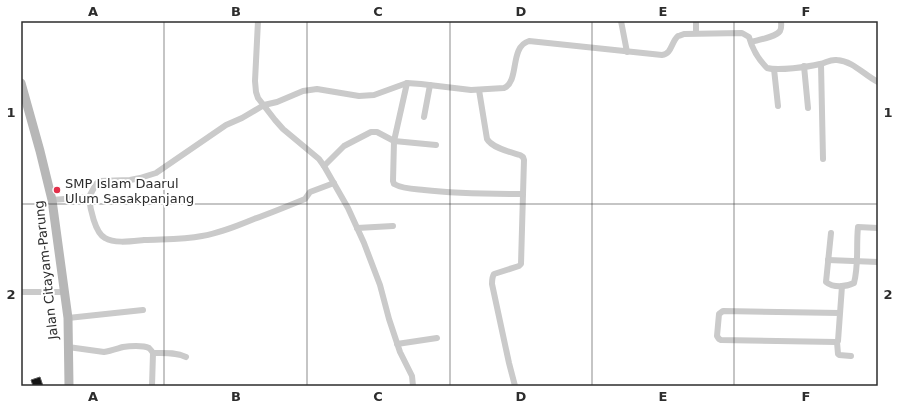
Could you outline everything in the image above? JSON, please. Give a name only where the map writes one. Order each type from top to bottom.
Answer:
[{"type":"main road","name":"Jalan Citayam-Parung","points":[[21,82],[52,200],[68,318],[69,386]]},
{"type":"street","points":[[258,21],[255,81],[258,98],[283,129],[312,152],[324,166],[348,208],[380,285],[397,344],[412,376],[413,386]]},
{"type":"street","points":[[621,21],[627,52]]},
{"type":"street","points":[[696,21],[696,33]]},
{"type":"street","points":[[751,42],[779,32],[781,29],[781,21]]},
{"type":"street","points":[[334,184],[310,192],[305,199],[220,232],[201,236],[139,241],[111,241],[104,238],[99,233],[89,206],[89,197],[99,181],[140,178],[156,173],[217,131],[264,105],[277,102],[303,91],[324,90],[355,96],[366,96],[374,95],[406,83],[471,90],[499,89],[508,87],[511,82],[520,49],[526,42],[529,41],[666,55],[672,43],[678,36],[684,34],[742,33],[749,37],[767,68],[774,69],[804,66],[821,64],[828,60],[837,60],[856,66],[878,82]]},
{"type":"street","points":[[821,64],[824,159]]},
{"type":"street","points":[[804,66],[808,108]]},
{"type":"street","points":[[774,69],[778,106]]},
{"type":"street","points":[[406,83],[394,141],[394,184],[398,187],[465,194],[523,194]]},
{"type":"street","points":[[424,117],[430,85]]},
{"type":"street","points":[[479,90],[487,139],[493,146],[520,155],[524,160],[521,264],[494,274],[492,277],[492,284],[515,386]]},
{"type":"street","points":[[324,166],[344,146],[371,132],[376,132],[394,141],[436,145]]},
{"type":"street","points":[[52,200],[89,197]]},
{"type":"street","points":[[357,228],[393,226]]},
{"type":"street","points":[[831,233],[826,282],[829,285],[842,286],[854,283],[857,261],[858,227],[878,228]]},
{"type":"street","points":[[828,260],[878,262]]},
{"type":"street","points":[[842,286],[837,342],[838,354],[851,356]]},
{"type":"street","points":[[21,292],[64,292]]},
{"type":"street","points":[[68,318],[143,310]]},
{"type":"street","points":[[837,342],[721,340],[717,336],[719,314],[723,311],[840,313]]},
{"type":"street","points":[[397,344],[437,338]]},
{"type":"street","points":[[68,347],[109,352],[123,347],[142,346],[150,348],[153,352],[180,354],[186,357]]},
{"type":"street","points":[[152,386],[153,352]]},
{"type":"building","points":[[40,377],[43,386],[33,386],[31,380]]},
{"type":"place","name":"SMP Islam Daarul Ulum Sasakpanjang","points":[[57,190]]}]
